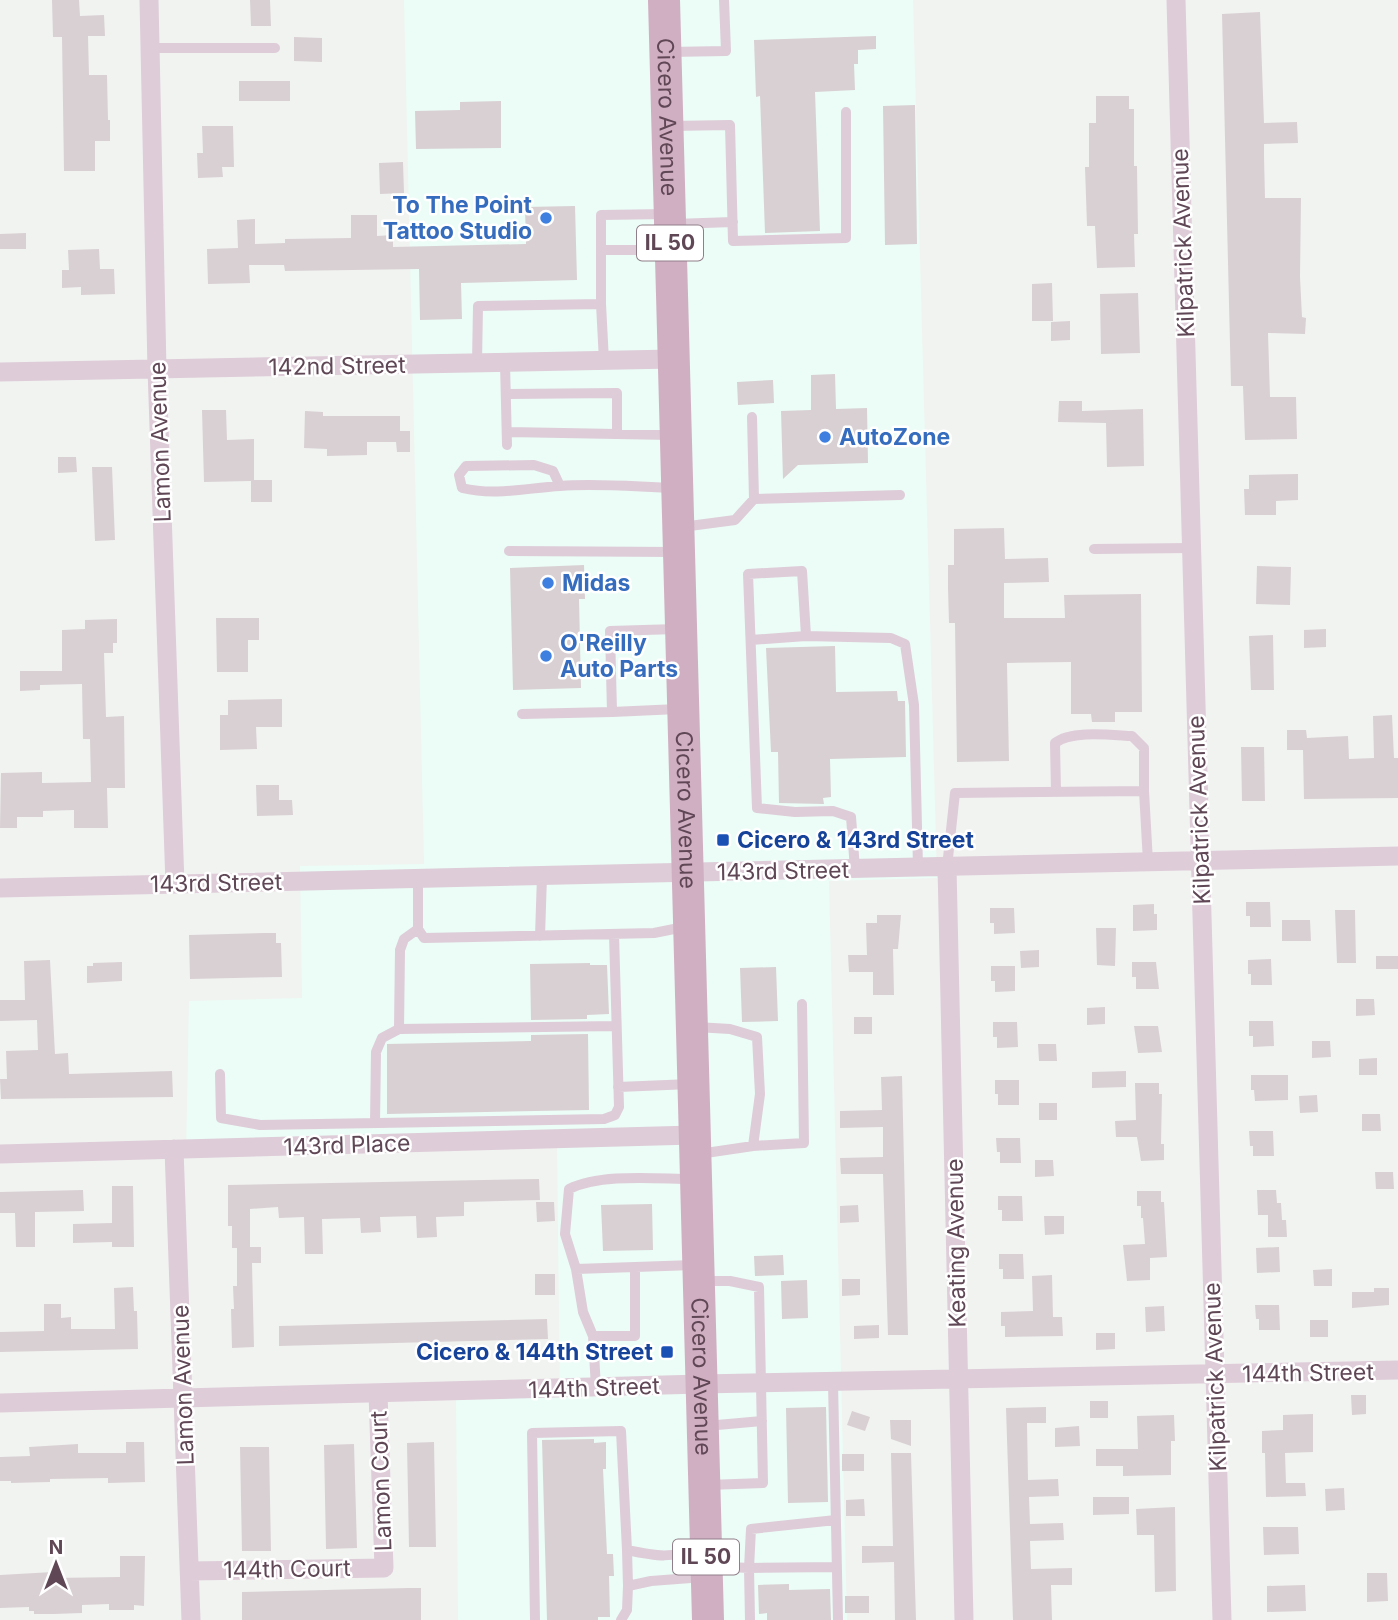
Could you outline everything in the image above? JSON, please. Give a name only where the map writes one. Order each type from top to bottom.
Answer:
[{"type":"main road","name":"Cicero Avenue","points":[[664,0],[708,1620]]},
{"type":"street","name":"Lamon Avenue","points":[[149,0],[157,369],[175,884]]},
{"type":"street","name":"Kilpatrick Avenue","points":[[1176,0],[1222,1620]]},
{"type":"street","name":"142nd Street","points":[[0,372],[674,359]]},
{"type":"street","name":"143rd Street","points":[[0,888],[1398,856]]},
{"type":"street","name":"Keating Avenue","points":[[947,867],[964,1620]]},
{"type":"street","name":"Lamon Avenue","points":[[174,1149],[191,1620]]},
{"type":"street","name":"143rd Place","points":[[0,1154],[174,1149],[694,1156]]},
{"type":"street","name":"144th Street","points":[[0,1403],[701,1384],[1398,1370]]},
{"type":"street","name":"Lamon Court","points":[[378,1394],[384,1568]]},
{"type":"street","name":"144th Court","points":[[190,1571],[384,1568]]},
{"type":"lane","points":[[665,52],[726,51],[724,0]]},
{"type":"lane","points":[[150,48],[275,48]]},
{"type":"lane","points":[[667,126],[730,125],[733,241],[846,238],[846,111]]},
{"type":"lane","points":[[604,361],[601,215],[670,229]]},
{"type":"lane","points":[[601,250],[670,229],[733,222]]},
{"type":"lane","points":[[477,363],[478,306],[601,304]]},
{"type":"lane","points":[[505,363],[507,445]]},
{"type":"lane","points":[[506,394],[617,393],[617,433]]},
{"type":"lane","points":[[509,551],[678,540],[735,520],[754,499],[752,417]]},
{"type":"lane","points":[[507,432],[675,435]]},
{"type":"lane","points":[[560,486],[552,471],[534,465],[466,466],[459,475],[462,488],[479,492],[513,492],[560,486],[677,488]]},
{"type":"lane","points":[[754,499],[900,495]]},
{"type":"lane","points":[[1094,550],[1191,548]]},
{"type":"lane","points":[[806,636],[802,571],[748,574],[757,808],[795,812],[833,811],[851,817],[856,869]]},
{"type":"lane","points":[[612,712],[610,631],[681,629]]},
{"type":"lane","points":[[751,639],[806,636],[891,638],[905,644],[914,705],[918,867]]},
{"type":"lane","points":[[522,714],[683,709]]},
{"type":"lane","points":[[1056,792],[1055,743],[1063,737],[1132,736],[1144,748],[1148,862]]},
{"type":"lane","points":[[947,867],[955,793],[1144,791]]},
{"type":"lane","points":[[540,936],[542,876]]},
{"type":"lane","points":[[418,879],[418,929],[424,938],[654,933],[688,927]]},
{"type":"lane","points":[[399,1029],[400,950],[404,939],[418,929]]},
{"type":"lane","points":[[220,1074],[221,1118],[260,1125],[604,1119],[615,1115],[619,1107],[614,934]]},
{"type":"lane","points":[[596,1388],[593,1336],[583,1312],[576,1269],[565,1234],[569,1189],[583,1182],[607,1180],[694,1156],[753,1146],[804,1143],[802,1004]]},
{"type":"lane","points":[[375,1123],[376,1052],[382,1038],[399,1029],[617,1026]]},
{"type":"lane","points":[[691,1027],[730,1029],[757,1037],[760,1094],[753,1146]]},
{"type":"lane","points":[[618,1087],[692,1084]]},
{"type":"lane","points":[[576,1269],[635,1267],[698,1273],[759,1287],[763,1483],[704,1485]]},
{"type":"lane","points":[[593,1336],[635,1336],[635,1267]]},
{"type":"lane","points":[[833,1382],[838,1620]]},
{"type":"lane","points":[[702,1427],[762,1421]]},
{"type":"lane","points":[[535,1620],[532,1433],[621,1431],[628,1586],[627,1610],[621,1620]]},
{"type":"lane","points":[[750,1620],[751,1529],[836,1520]]},
{"type":"lane","points":[[627,1550],[653,1556],[673,1556],[749,1568],[837,1567]]},
{"type":"lane","points":[[628,1586],[706,1563]]},
{"type":"shaded area","points":[[404,0],[913,0],[937,878],[829,881],[847,1620],[458,1620],[456,1400],[560,1395],[557,1147],[186,1154],[189,1001],[302,998],[300,866],[424,864]]},
{"type":"building","points":[[52,0],[79,0],[80,16],[104,15],[105,36],[88,36],[89,75],[107,75],[110,120],[110,141],[95,141],[95,171],[64,171],[62,37],[53,37]]},
{"type":"building","points":[[250,0],[270,0],[271,26],[251,26]]},
{"type":"building","points":[[1260,12],[1264,123],[1297,122],[1298,143],[1264,144],[1264,156],[1265,198],[1301,198],[1300,277],[1302,317],[1306,318],[1305,334],[1268,333],[1270,397],[1296,397],[1297,439],[1245,440],[1243,386],[1231,386],[1222,14]]},
{"type":"building","points":[[876,36],[876,49],[858,50],[858,64],[854,64],[855,90],[815,92],[820,231],[765,233],[760,96],[756,97],[754,40]]},
{"type":"building","points":[[294,37],[322,38],[322,62],[294,61]]},
{"type":"building","points":[[239,81],[290,81],[290,101],[239,101]]},
{"type":"building","points":[[1096,96],[1129,96],[1129,109],[1134,109],[1138,234],[1134,234],[1135,267],[1097,268],[1095,226],[1087,226],[1085,167],[1089,167],[1089,123],[1096,123]]},
{"type":"building","points":[[501,101],[501,148],[416,149],[415,111],[460,110],[460,102]]},
{"type":"building","points":[[915,105],[917,244],[885,245],[883,106]]},
{"type":"building","points":[[202,126],[233,126],[234,167],[222,167],[223,177],[198,178],[197,153],[203,153]]},
{"type":"building","points":[[403,162],[404,193],[380,194],[379,163]]},
{"type":"building","points":[[575,206],[577,280],[461,283],[462,319],[420,320],[419,269],[285,271],[284,265],[249,265],[250,283],[208,284],[207,249],[238,248],[237,220],[255,219],[255,244],[285,243],[285,239],[351,238],[351,215],[377,215],[377,236],[393,235],[393,247],[526,244],[525,207]]},
{"type":"building","points":[[26,233],[26,249],[0,249],[0,234]]},
{"type":"building","points":[[99,249],[100,269],[114,269],[115,294],[81,295],[81,287],[62,288],[62,270],[69,270],[68,250]]},
{"type":"building","points":[[1052,283],[1053,321],[1032,321],[1032,284]]},
{"type":"building","points":[[1138,293],[1140,353],[1101,354],[1100,294]]},
{"type":"building","points":[[1070,321],[1070,340],[1051,341],[1051,322]]},
{"type":"building","name":"AutoZone","points":[[835,374],[836,409],[867,408],[868,463],[798,465],[783,479],[781,411],[811,410],[811,375]]},
{"type":"building","points":[[773,380],[774,403],[738,405],[737,382]]},
{"type":"building","points":[[1059,401],[1082,401],[1082,411],[1143,409],[1144,466],[1107,467],[1106,423],[1058,422]]},
{"type":"building","points":[[202,410],[226,410],[227,440],[254,439],[254,480],[272,480],[272,502],[251,502],[251,481],[204,482]]},
{"type":"building","points":[[305,411],[323,412],[323,416],[400,416],[400,431],[410,431],[410,452],[397,452],[396,442],[367,442],[367,455],[327,456],[327,449],[304,448]]},
{"type":"building","points":[[58,457],[76,457],[77,472],[58,473]]},
{"type":"building","points":[[92,467],[112,467],[115,540],[95,541]]},
{"type":"building","points":[[1298,474],[1298,500],[1276,501],[1276,515],[1245,515],[1244,489],[1249,489],[1249,475]]},
{"type":"building","points":[[1004,528],[1005,559],[1048,558],[1049,582],[1004,583],[1004,618],[1065,618],[1064,595],[1141,594],[1142,712],[1115,712],[1115,722],[1092,722],[1091,714],[1071,714],[1071,662],[1007,663],[1009,761],[957,762],[955,623],[949,623],[948,588],[948,565],[954,565],[954,529]]},
{"type":"building","points":[[584,565],[585,599],[579,599],[581,688],[513,690],[510,568]]},
{"type":"building","points":[[1257,566],[1291,567],[1290,605],[1256,604]]},
{"type":"building","points":[[216,618],[259,618],[259,640],[248,640],[248,672],[217,672]]},
{"type":"building","points":[[117,619],[117,643],[113,643],[113,653],[104,653],[106,717],[124,716],[125,788],[107,788],[108,828],[74,828],[74,810],[43,811],[43,817],[17,817],[17,828],[0,828],[1,773],[42,772],[42,783],[91,782],[90,739],[83,739],[82,684],[40,685],[40,690],[20,691],[20,671],[62,671],[62,630],[85,629],[85,620]]},
{"type":"building","points":[[1326,629],[1326,647],[1304,648],[1304,630]]},
{"type":"building","points":[[1273,635],[1274,690],[1251,690],[1249,636]]},
{"type":"building","points":[[835,646],[836,692],[897,691],[898,701],[905,701],[906,757],[830,759],[831,797],[823,798],[824,804],[779,803],[778,752],[771,752],[766,648]]},
{"type":"building","points":[[282,699],[282,727],[256,727],[257,749],[220,750],[220,715],[228,715],[228,700]]},
{"type":"building","points":[[1392,715],[1394,758],[1398,758],[1398,798],[1304,799],[1303,750],[1287,750],[1287,730],[1306,730],[1307,738],[1348,736],[1349,759],[1374,758],[1373,716]]},
{"type":"building","points":[[1241,747],[1264,747],[1265,801],[1242,801]]},
{"type":"building","points":[[256,785],[279,785],[279,800],[292,800],[293,815],[257,816]]},
{"type":"building","points":[[1246,902],[1270,902],[1271,927],[1250,927],[1250,916],[1246,916]]},
{"type":"building","points":[[1154,904],[1157,930],[1133,931],[1133,905]]},
{"type":"building","points":[[990,908],[1014,908],[1015,933],[994,934],[994,923],[990,923]]},
{"type":"building","points":[[1335,910],[1355,910],[1356,963],[1337,963]]},
{"type":"building","points":[[877,915],[901,915],[898,949],[893,949],[894,995],[873,995],[873,972],[849,972],[848,955],[867,955],[866,923],[877,923]]},
{"type":"building","points":[[1282,920],[1310,920],[1311,941],[1282,941]]},
{"type":"building","points":[[1096,928],[1116,928],[1115,966],[1097,965]]},
{"type":"building","points":[[276,933],[276,943],[281,943],[282,977],[190,979],[189,935]]},
{"type":"building","points":[[1039,950],[1039,967],[1021,968],[1020,951]]},
{"type":"building","points":[[1376,956],[1398,956],[1398,969],[1376,969]]},
{"type":"building","points":[[1271,959],[1272,985],[1251,985],[1248,960]]},
{"type":"building","points":[[50,960],[55,1054],[68,1053],[69,1074],[172,1071],[173,1097],[1,1099],[0,1079],[7,1079],[6,1051],[38,1050],[37,1020],[0,1021],[0,1000],[25,1000],[24,961]]},
{"type":"building","points":[[122,962],[122,981],[87,983],[87,966],[93,966],[93,963]]},
{"type":"building","points":[[1132,962],[1156,962],[1159,989],[1136,989],[1136,977],[1132,977]]},
{"type":"building","points":[[530,964],[607,965],[609,1014],[587,1015],[587,1019],[531,1020]]},
{"type":"building","points":[[991,966],[1015,966],[1015,991],[995,992],[995,981],[991,981]]},
{"type":"building","points":[[776,967],[778,1021],[742,1022],[740,968]]},
{"type":"building","points":[[1356,999],[1374,999],[1375,1015],[1356,1016]]},
{"type":"building","points":[[1105,1007],[1105,1024],[1087,1025],[1087,1008]]},
{"type":"building","points":[[854,1017],[872,1017],[872,1034],[854,1034]]},
{"type":"building","points":[[1249,1021],[1273,1021],[1274,1046],[1253,1047],[1253,1036],[1249,1036]]},
{"type":"building","points":[[993,1022],[1017,1022],[1018,1047],[997,1048],[997,1037],[993,1037]]},
{"type":"building","points":[[1134,1026],[1158,1026],[1162,1052],[1138,1053]]},
{"type":"building","points":[[588,1034],[589,1110],[387,1114],[387,1044],[531,1041],[531,1035]]},
{"type":"building","points":[[1312,1041],[1330,1041],[1331,1057],[1312,1058]]},
{"type":"building","points":[[1038,1044],[1056,1044],[1057,1061],[1039,1061]]},
{"type":"building","points":[[1377,1058],[1377,1075],[1359,1075],[1359,1059]]},
{"type":"building","points":[[1126,1071],[1126,1087],[1092,1088],[1092,1072]]},
{"type":"building","points":[[1251,1075],[1288,1075],[1288,1100],[1255,1101],[1254,1090],[1251,1090]]},
{"type":"building","points":[[902,1076],[908,1335],[888,1335],[883,1174],[841,1174],[840,1158],[883,1157],[883,1127],[840,1128],[840,1111],[882,1110],[881,1077]]},
{"type":"building","points":[[995,1080],[1019,1080],[1019,1105],[998,1105]]},
{"type":"building","points":[[1135,1083],[1159,1083],[1159,1094],[1162,1094],[1161,1144],[1164,1144],[1164,1160],[1141,1161],[1137,1137],[1116,1137],[1115,1121],[1136,1120]]},
{"type":"building","points":[[1317,1095],[1318,1112],[1300,1113],[1299,1096]]},
{"type":"building","points":[[1039,1103],[1057,1103],[1057,1120],[1039,1120]]},
{"type":"building","points":[[1362,1114],[1380,1114],[1381,1131],[1362,1131]]},
{"type":"building","points":[[1249,1131],[1273,1131],[1274,1156],[1253,1156]]},
{"type":"building","points":[[996,1138],[1020,1138],[1021,1163],[1000,1163]]},
{"type":"building","points":[[1035,1160],[1053,1160],[1054,1176],[1035,1177]]},
{"type":"building","points":[[1375,1172],[1393,1172],[1394,1189],[1376,1189]]},
{"type":"building","points":[[539,1179],[540,1200],[464,1202],[464,1216],[436,1217],[437,1237],[417,1238],[416,1216],[380,1217],[381,1232],[361,1233],[360,1218],[322,1219],[323,1254],[305,1254],[304,1217],[279,1218],[278,1207],[250,1209],[250,1247],[261,1247],[261,1263],[252,1263],[254,1347],[232,1348],[231,1309],[234,1309],[233,1286],[237,1286],[237,1248],[232,1248],[232,1226],[228,1226],[228,1185]]},
{"type":"building","points":[[112,1186],[133,1186],[134,1247],[112,1247],[112,1242],[73,1243],[73,1224],[112,1223]]},
{"type":"building","points":[[83,1190],[84,1211],[35,1212],[35,1247],[16,1247],[15,1213],[0,1213],[0,1192]]},
{"type":"building","points":[[1257,1190],[1276,1190],[1277,1203],[1281,1203],[1282,1220],[1286,1220],[1287,1237],[1268,1237],[1268,1215],[1258,1215]]},
{"type":"building","points":[[1137,1191],[1161,1191],[1167,1257],[1150,1258],[1150,1280],[1127,1281],[1123,1245],[1145,1244],[1141,1206],[1137,1206]]},
{"type":"building","points":[[998,1196],[1022,1196],[1023,1221],[1002,1221],[1002,1210],[998,1210]]},
{"type":"building","points":[[536,1202],[554,1202],[555,1221],[537,1222]]},
{"type":"building","points":[[652,1204],[653,1250],[603,1251],[601,1205]]},
{"type":"building","points":[[858,1205],[859,1222],[840,1223],[840,1206]]},
{"type":"building","points":[[1044,1216],[1064,1216],[1064,1234],[1045,1235]]},
{"type":"building","points":[[1279,1247],[1280,1272],[1257,1273],[1256,1248]]},
{"type":"building","points":[[999,1254],[1023,1254],[1024,1279],[1003,1279],[1003,1269],[999,1269]]},
{"type":"building","points":[[783,1255],[784,1275],[755,1276],[754,1256]]},
{"type":"building","points":[[1332,1269],[1332,1286],[1314,1286],[1313,1270]]},
{"type":"building","points":[[535,1274],[555,1274],[555,1295],[535,1295]]},
{"type":"building","points":[[1052,1275],[1053,1317],[1062,1317],[1063,1336],[1005,1337],[1005,1326],[1001,1326],[1001,1312],[1033,1311],[1032,1276]]},
{"type":"building","points":[[842,1279],[860,1279],[860,1295],[842,1296]]},
{"type":"building","points":[[807,1280],[808,1318],[782,1319],[781,1281]]},
{"type":"building","points":[[133,1287],[138,1349],[0,1352],[0,1332],[44,1331],[44,1304],[61,1304],[61,1318],[71,1317],[71,1329],[115,1329],[114,1288]]},
{"type":"building","points":[[1374,1288],[1389,1288],[1389,1305],[1352,1308],[1352,1292],[1374,1292]]},
{"type":"building","points":[[1255,1305],[1279,1305],[1280,1330],[1259,1330]]},
{"type":"building","points":[[1164,1306],[1165,1331],[1146,1332],[1145,1307]]},
{"type":"building","points":[[547,1319],[548,1339],[279,1346],[279,1326]]},
{"type":"building","points":[[1310,1320],[1328,1320],[1328,1337],[1310,1337]]},
{"type":"building","points":[[879,1325],[879,1338],[854,1339],[854,1326]]},
{"type":"building","points":[[1096,1333],[1115,1333],[1115,1349],[1096,1350]]},
{"type":"building","points":[[1351,1395],[1366,1395],[1366,1414],[1352,1415]]},
{"type":"building","points":[[1090,1401],[1108,1401],[1108,1418],[1090,1418]]},
{"type":"building","points":[[826,1407],[828,1502],[788,1503],[786,1408]]},
{"type":"building","points":[[1046,1407],[1046,1423],[1027,1423],[1028,1480],[1058,1479],[1059,1496],[1029,1497],[1030,1524],[1063,1523],[1064,1540],[1030,1541],[1031,1569],[1072,1568],[1072,1585],[1051,1585],[1052,1620],[1013,1620],[1006,1408]]},
{"type":"building","points":[[852,1411],[870,1417],[865,1431],[847,1425]]},
{"type":"building","points":[[1313,1414],[1313,1452],[1285,1453],[1286,1483],[1305,1483],[1306,1496],[1266,1497],[1262,1431],[1283,1430],[1283,1415]]},
{"type":"building","points":[[1174,1415],[1175,1441],[1171,1441],[1171,1475],[1123,1476],[1123,1466],[1096,1466],[1096,1449],[1138,1449],[1137,1416]]},
{"type":"building","points":[[890,1420],[911,1420],[911,1446],[891,1439]]},
{"type":"building","points":[[1079,1426],[1080,1446],[1055,1447],[1055,1428]]},
{"type":"building","points":[[594,1439],[594,1443],[606,1442],[606,1469],[603,1469],[607,1554],[613,1554],[614,1576],[609,1576],[610,1617],[598,1617],[598,1620],[547,1620],[542,1440]]},
{"type":"building","points":[[126,1442],[144,1442],[145,1482],[108,1483],[108,1478],[50,1479],[50,1482],[0,1481],[0,1457],[30,1456],[29,1447],[78,1444],[78,1453],[126,1453]]},
{"type":"building","points":[[434,1442],[436,1547],[409,1547],[407,1443]]},
{"type":"building","points":[[354,1444],[357,1548],[326,1549],[324,1445]]},
{"type":"building","points":[[240,1447],[269,1447],[271,1551],[242,1551]]},
{"type":"building","points":[[891,1453],[911,1453],[916,1620],[895,1620],[894,1562],[862,1563],[862,1546],[893,1546]]},
{"type":"building","points":[[842,1454],[864,1454],[864,1471],[842,1471]]},
{"type":"building","points":[[1344,1488],[1345,1510],[1326,1511],[1325,1489]]},
{"type":"building","points":[[1093,1497],[1129,1497],[1129,1514],[1093,1515]]},
{"type":"building","points":[[864,1499],[865,1516],[846,1516],[846,1500]]},
{"type":"building","points":[[1175,1507],[1176,1591],[1155,1592],[1154,1535],[1137,1535],[1136,1509]]},
{"type":"building","points":[[1263,1527],[1298,1527],[1299,1554],[1264,1555]]},
{"type":"building","points":[[120,1556],[145,1556],[144,1606],[134,1605],[134,1610],[109,1610],[109,1604],[82,1605],[82,1613],[54,1614],[34,1614],[34,1611],[29,1611],[29,1607],[0,1608],[0,1575],[53,1572],[53,1578],[120,1577]]},
{"type":"building","points":[[1367,1573],[1387,1573],[1388,1601],[1367,1602]]},
{"type":"building","points":[[789,1584],[789,1590],[830,1589],[831,1620],[767,1620],[767,1613],[759,1614],[758,1585]]},
{"type":"building","points":[[1305,1585],[1306,1611],[1267,1612],[1267,1586]]},
{"type":"building","points":[[421,1588],[421,1620],[242,1620],[242,1592]]},
{"type":"building","points":[[845,1596],[869,1596],[869,1613],[845,1613]]},
{"type":"place","name":"To The Point Tattoo Studio","points":[[546,218]]},
{"type":"place","name":"AutoZone","points":[[825,437]]},
{"type":"place","name":"Midas","points":[[548,583]]},
{"type":"place","name":"O'Reilly Auto Parts","points":[[546,656]]},
{"type":"place","name":"Cicero & 143rd Street","points":[[723,840]]},
{"type":"place","name":"Cicero & 144th Street","points":[[667,1352]]}]
